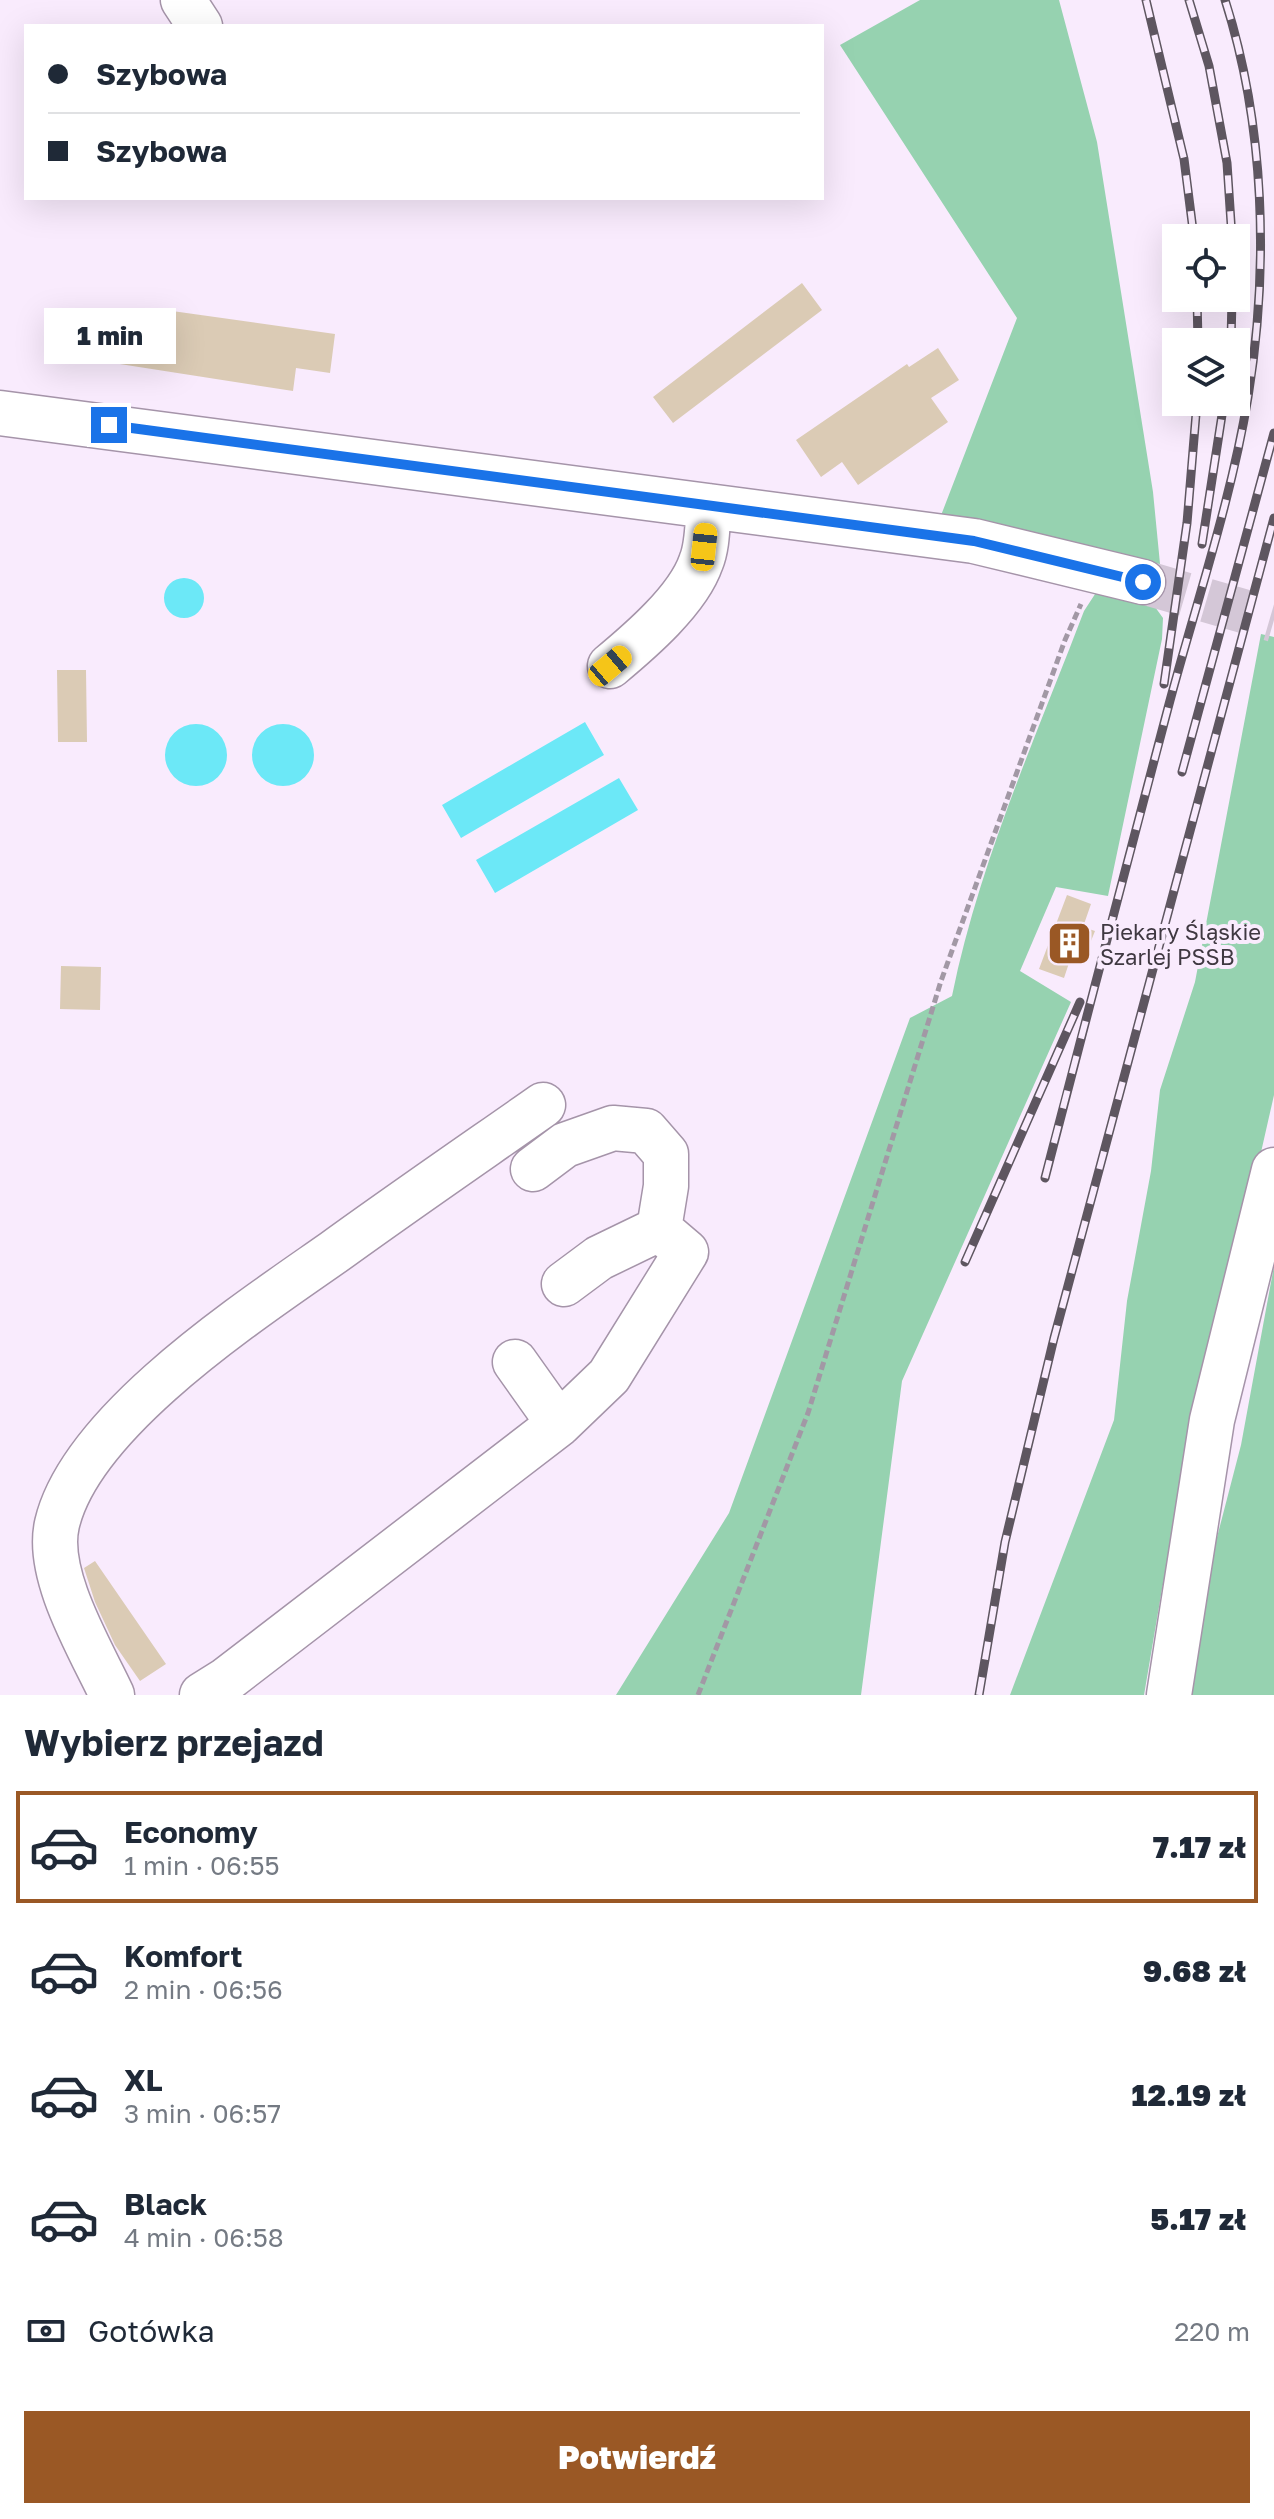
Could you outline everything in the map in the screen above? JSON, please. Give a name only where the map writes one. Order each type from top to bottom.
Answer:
[{"type":"street","points":[[183,0],[199,24]]},
{"type":"street","points":[[0,413],[974,541],[1143,582]]},
{"type":"street","points":[[610,666],[643,638],[687,586],[701,563],[709,506]]},
{"type":"street","points":[[112,1695],[79,1625],[57,1567],[56,1525],[76,1478],[121,1421],[163,1379],[287,1285],[543,1105]]},
{"type":"street","points":[[533,1169],[565,1145],[613,1128],[646,1131],[666,1154],[666,1186],[659,1229]]},
{"type":"street","points":[[1169,1695],[1212,1420],[1274,1170]]},
{"type":"street","points":[[564,1284],[599,1258],[659,1229]]},
{"type":"street","points":[[202,1695],[352,1585],[559,1424],[609,1376],[686,1252],[659,1229]]},
{"type":"street","points":[[515,1362],[559,1424]]},
{"type":"path","points":[[698,1695],[808,1413],[941,981],[1065,640],[1097,571]]},
{"type":"green space","points":[[920,0],[1059,0],[1097,142],[1153,492],[1161,574],[940,518],[1017,318],[840,45]]},
{"type":"green space","points":[[1099,588],[1150,600],[1163,618],[1162,639],[1108,896],[1056,887],[1020,971],[1071,1002],[902,1381],[861,1695],[616,1695],[729,1513],[910,1018],[952,996],[977,897],[1010,801],[1084,611]]},
{"type":"green space","points":[[1261,634],[1274,637],[1274,1095],[1162,1589],[1144,1695],[1010,1695],[1114,1420],[1127,1301],[1151,1171],[1160,1090],[1195,982]]},
{"type":"green space","points":[[1274,1266],[1274,1695],[1176,1695],[1241,1445]]},
{"type":"water","points":[[184,578],[198,584],[204,598],[198,612],[184,618],[170,612],[164,598],[170,584]]},
{"type":"water","points":[[585,722],[604,755],[461,838],[442,805]]},
{"type":"water","points":[[196,724],[218,733],[227,755],[218,777],[196,786],[174,777],[165,755],[174,733]]},
{"type":"water","points":[[283,724],[305,733],[314,755],[305,777],[283,786],[261,777],[252,755],[261,733]]},
{"type":"water","points":[[619,778],[638,810],[495,893],[476,860]]},
{"type":"building","points":[[802,283],[822,310],[673,423],[653,397]]},
{"type":"building","points":[[100,310],[163,320],[165,310],[335,334],[330,373],[296,368],[293,391],[94,360]]},
{"type":"building","points":[[938,348],[959,380],[931,398],[948,422],[858,485],[842,462],[821,477],[796,440],[907,364],[909,367]]},
{"type":"building","points":[[57,670],[86,670],[87,742],[58,742]]},
{"type":"building","name":"Piekary Śląskie Szarlej PSSB","points":[[1067,895],[1091,904],[1083,927],[1095,931],[1083,961],[1071,957],[1064,978],[1039,969]]},
{"type":"building","points":[[61,966],[101,967],[100,1010],[60,1009]]},
{"type":"building","points":[[95,1561],[166,1664],[140,1681],[115,1645],[95,1602],[84,1568]]},
{"type":"tunnel","points":[[1143,582],[1274,620]]},
{"type":"railway","points":[[1146,0],[1184,159],[1192,224]]},
{"type":"railway","points":[[1189,0],[1209,66],[1227,163],[1231,224]]},
{"type":"railway","points":[[1045,1178],[1222,515],[1248,397],[1259,298],[1259,197],[1248,97],[1225,0]]},
{"type":"railway","points":[[1197,312],[1198,328]]},
{"type":"railway","points":[[1231,328],[1232,312]]},
{"type":"railway","points":[[1164,684],[1187,523],[1196,416]]},
{"type":"railway","points":[[1202,544],[1222,416]]},
{"type":"railway","points":[[1182,772],[1274,433]]},
{"type":"railway","points":[[979,1695],[1005,1542],[1054,1338],[1274,518]]},
{"type":"railway","points":[[965,1262],[1080,1002]]},
{"type":"place","name":"Piekary Śląskie Szarlej PSSB","points":[[1069,944]]},
{"type":"route","points":[[109,425],[974,541],[1143,582]]}]
